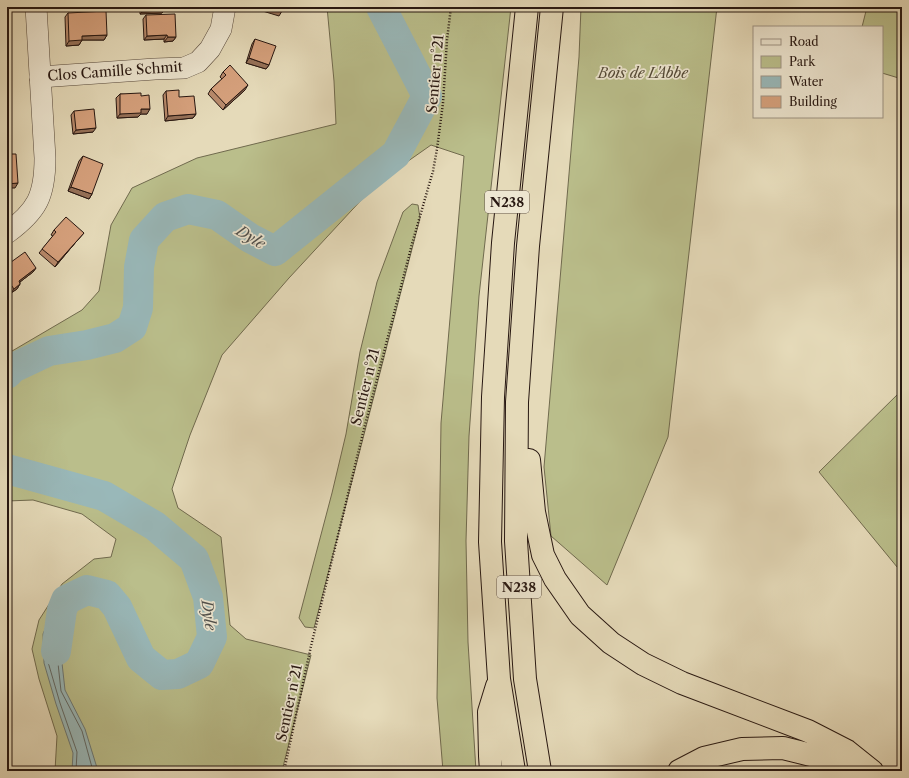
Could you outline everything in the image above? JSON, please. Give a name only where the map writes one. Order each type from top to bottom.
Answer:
[{"type":"highway","name":"N238","points":[[514,771],[499,679],[490,542],[493,397],[503,243],[527,7]]},
{"type":"highway","name":"N238","points":[[540,771],[525,679],[516,541],[517,402],[528,246],[552,7]]},
{"type":"highway","points":[[517,402],[528,459],[534,512],[543,556],[555,579],[580,615],[611,642],[643,664],[682,683],[808,731],[847,751],[872,771]]},
{"type":"highway","points":[[491,771],[489,712],[499,679]]},
{"type":"highway","points":[[679,771],[704,758],[742,749],[776,748],[783,748],[823,758],[846,771]]},
{"type":"street","points":[[7,233],[30,214],[41,194],[44,181],[45,158],[36,7]]},
{"type":"street","name":"Clos Camille Schmit","points":[[40,77],[184,68],[198,62],[210,49],[221,28],[225,7]]},
{"type":"path","name":"Sentier n°21","points":[[284,771],[311,646],[362,440],[412,244],[433,171],[443,102],[447,40],[451,7]]},
{"type":"green space","points":[[327,7],[511,7],[479,296],[469,436],[466,541],[468,642],[476,771],[443,771],[437,698],[441,423],[464,156],[431,145],[377,183],[289,278],[222,355],[190,435],[172,489],[178,508],[221,537],[230,625],[246,639],[311,655],[282,771],[55,771],[57,736],[39,679],[32,649],[39,620],[62,584],[94,559],[111,557],[116,539],[82,514],[33,500],[7,501],[7,354],[82,310],[99,291],[111,225],[132,188],[197,158],[336,124],[334,81]]},
{"type":"green space","name":"Bois de L'Abbe","points":[[581,7],[717,7],[668,437],[607,585],[551,536],[544,467],[579,57]]},
{"type":"green space","points":[[867,7],[902,7],[902,79],[883,73],[883,26],[862,26]]},
{"type":"green space","points":[[412,204],[418,205],[420,218],[314,628],[305,627],[299,618],[346,434],[360,352],[377,282],[403,212]]},
{"type":"green space","points":[[902,390],[902,573],[819,472]]},
{"type":"water","points":[[53,610],[62,610],[68,616],[61,654],[65,690],[85,729],[98,771],[72,771],[73,753],[44,663],[43,634]]},
{"type":"building","points":[[142,7],[164,7],[164,11],[142,12]]},
{"type":"building","points":[[267,7],[283,7],[282,11]]},
{"type":"building","points":[[106,11],[107,35],[82,36],[82,40],[69,41],[68,13]]},
{"type":"building","points":[[175,14],[176,37],[168,37],[167,35],[147,36],[146,15]]},
{"type":"building","points":[[255,39],[276,46],[269,65],[249,58]]},
{"type":"building","points":[[230,65],[248,85],[226,105],[211,89],[226,75],[223,72]]},
{"type":"building","points":[[179,90],[179,97],[194,96],[196,114],[168,116],[166,91]]},
{"type":"building","points":[[141,93],[141,96],[149,95],[150,109],[141,109],[141,113],[120,114],[120,94]]},
{"type":"building","points":[[7,109],[8,133],[7,133]]},
{"type":"building","points":[[94,109],[96,128],[76,130],[74,111]]},
{"type":"building","points":[[7,154],[16,154],[18,183],[7,184]]},
{"type":"building","points":[[83,156],[103,164],[92,194],[71,187]]},
{"type":"building","points":[[66,217],[84,233],[58,262],[42,249],[56,232],[54,230]]},
{"type":"building","points":[[25,252],[36,268],[19,281],[20,284],[14,289],[7,279],[7,271],[10,268],[7,265]]},
{"type":"waterway","name":"Dyle","points":[[7,374],[13,368],[49,351],[87,345],[115,338],[132,327],[138,308],[139,267],[144,240],[165,217],[188,209],[217,215],[250,238],[275,251],[396,154],[427,96],[381,7]]},
{"type":"waterway","name":"Dyle","points":[[7,469],[104,496],[155,526],[194,559],[208,597],[212,637],[199,664],[178,674],[162,675],[141,658],[117,607],[107,595],[87,590],[66,600],[62,610],[56,651]]}]
